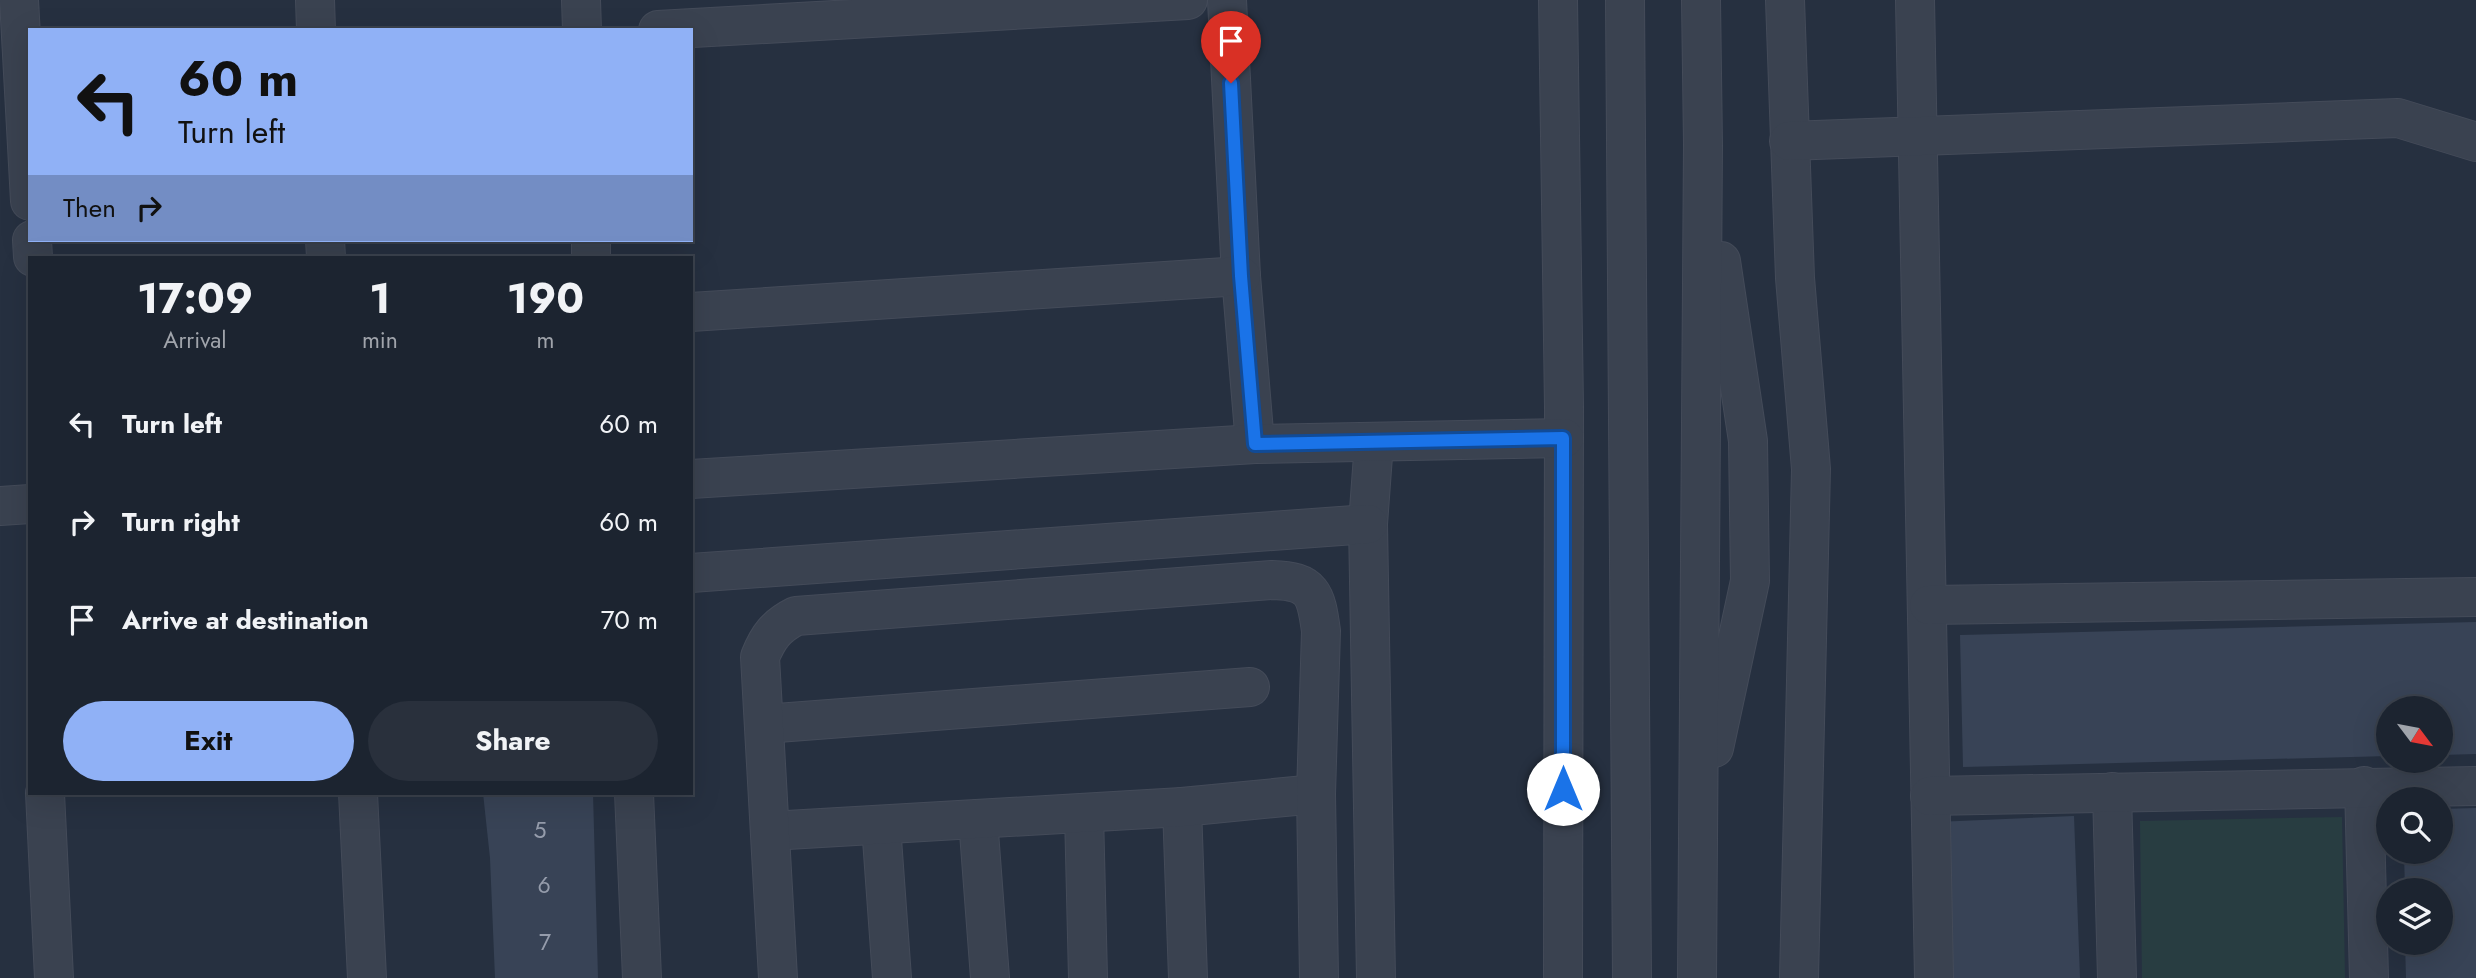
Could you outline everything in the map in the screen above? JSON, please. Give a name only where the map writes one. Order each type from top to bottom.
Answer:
[{"type":"street","points":[[19,0],[28,164]]},
{"type":"street","points":[[315,0],[316,28]]},
{"type":"street","points":[[581,0],[582,28]]},
{"type":"street","points":[[693,28],[1188,0]]},
{"type":"street","points":[[1227,0],[1241,276],[1255,444]]},
{"type":"street","points":[[1558,0],[1563,438],[1563,978]]},
{"type":"street","points":[[1625,0],[1632,978]]},
{"type":"street","points":[[1698,978],[1703,145],[1701,0]]},
{"type":"street","points":[[1785,0],[1795,278],[1811,469],[1799,978]]},
{"type":"street","points":[[1915,0],[1929,605],[1934,978]]},
{"type":"street","points":[[1789,141],[2398,118],[2476,142]]},
{"type":"street","points":[[1697,826],[1750,581],[1748,441],[1703,145]]},
{"type":"street","points":[[693,312],[1241,276]]},
{"type":"street","points":[[693,478],[1255,444],[1563,438]]},
{"type":"street","points":[[1374,442],[1368,524],[1376,978]]},
{"type":"street","points":[[0,506],[28,504]]},
{"type":"street","points":[[693,573],[1368,524]]},
{"type":"street","points":[[778,978],[760,657],[768,638],[781,624],[796,616],[1293,580],[1310,589],[1317,606],[1321,631],[1316,794],[1319,978]]},
{"type":"street","points":[[1929,605],[2476,597]]},
{"type":"street","points":[[764,724],[1250,687]]},
{"type":"street","points":[[2364,786],[2369,978]]},
{"type":"street","points":[[1930,796],[2476,786]]},
{"type":"street","points":[[2112,792],[2117,978]]},
{"type":"street","points":[[770,831],[1182,807],[1316,794]]},
{"type":"street","points":[[45,795],[54,978]]},
{"type":"street","points":[[358,795],[366,978]]},
{"type":"street","points":[[634,795],[642,978]]},
{"type":"street","points":[[1182,807],[1188,978]]},
{"type":"street","points":[[1084,813],[1088,978]]},
{"type":"street","points":[[978,819],[990,978]]},
{"type":"street","points":[[881,825],[892,978]]},
{"type":"green space","points":[[2342,817],[2345,978],[2142,978],[2140,821]]},
{"type":"building","points":[[2476,622],[2476,754],[2454,755],[2454,696],[2376,696],[2376,756],[1963,767],[1960,635]]},
{"type":"building","points":[[483,795],[593,795],[598,978],[495,978],[490,858]]},
{"type":"building","points":[[2476,808],[2476,978],[2406,978],[2405,955],[2453,955],[2453,878],[2405,878],[2404,864],[2453,864],[2453,809]]},
{"type":"building","points":[[2074,816],[2080,978],[1942,978],[1936,822]]},
{"type":"route","points":[[1231,83],[1241,276],[1255,444],[1563,438],[1563,789]]}]
